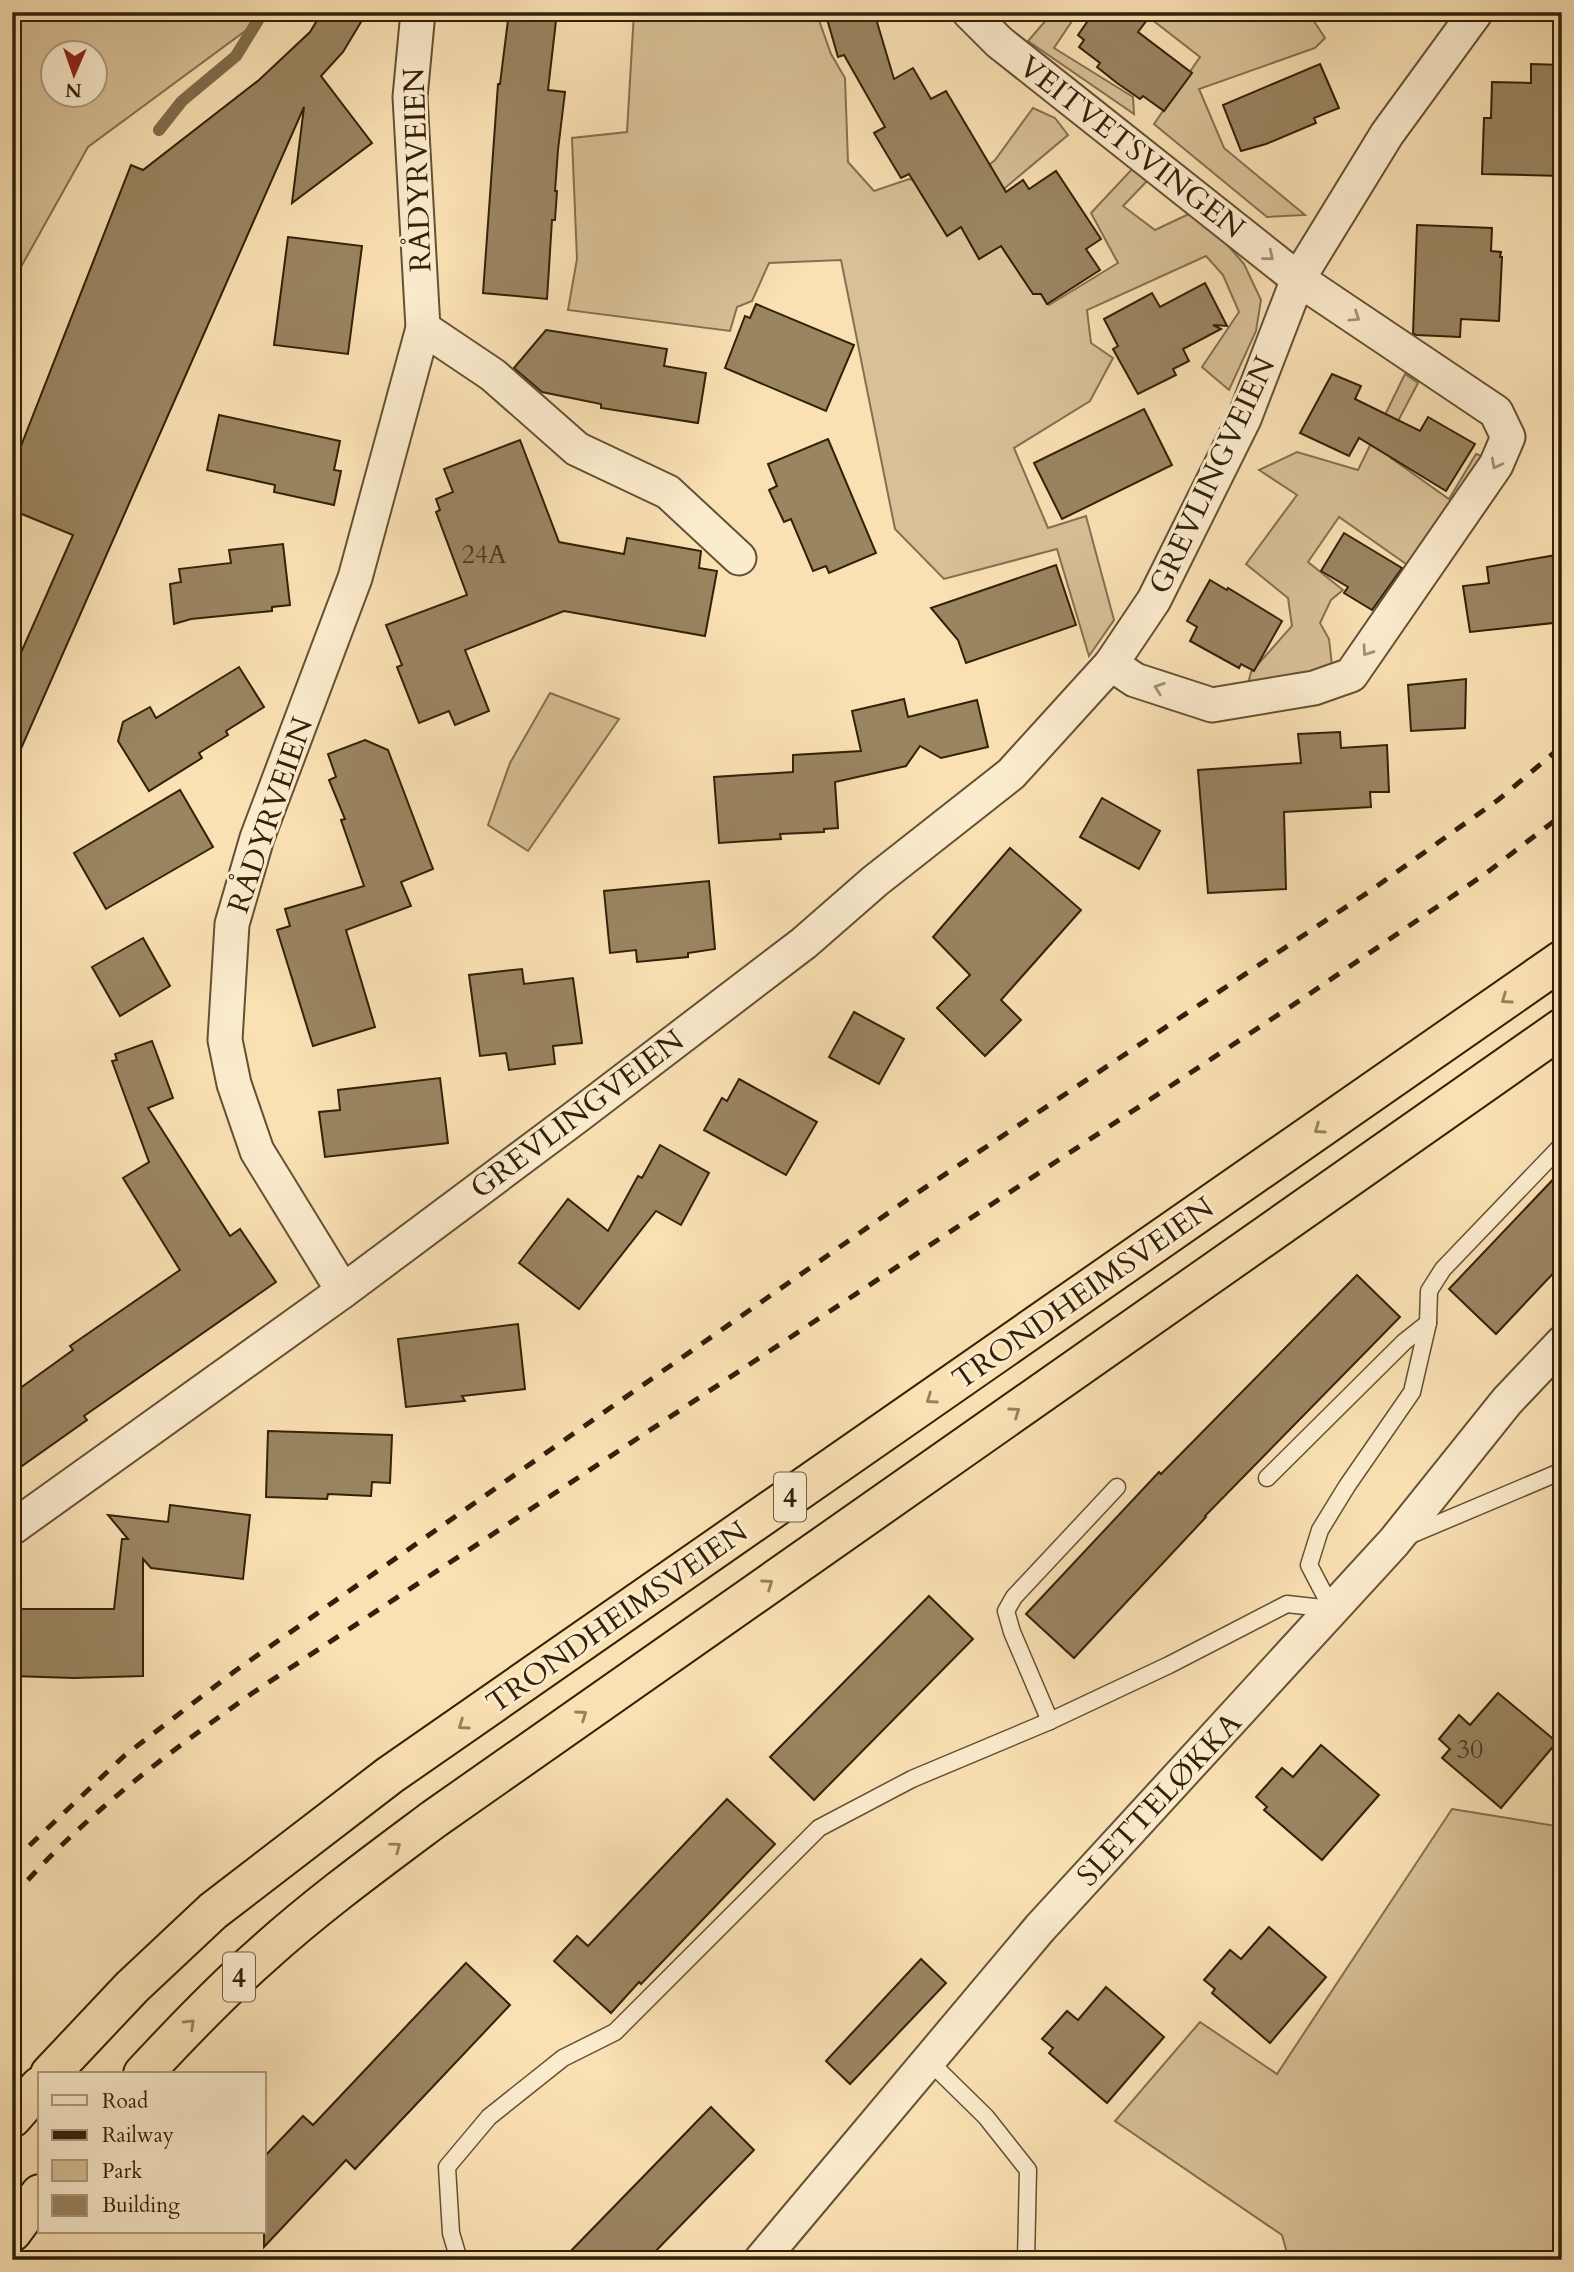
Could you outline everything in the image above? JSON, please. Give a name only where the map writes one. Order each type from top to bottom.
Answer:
[{"type":"highway","name":"TRONDHEIMSVEIEN","points":[[52,2072],[132,1987],[213,1912],[390,1775],[1562,960]]},
{"type":"highway","name":"TRONDHEIMSVEIEN","points":[[145,2072],[261,1955],[342,1888],[434,1819],[1562,1028]]},
{"type":"highway","points":[[12,2118],[38,2088]]},
{"type":"highway","points":[[12,2232],[38,2197]]},
{"type":"street","name":"RÅDYRVEIEN","points":[[343,1291],[257,1151],[234,1084],[225,1040],[232,924],[257,838],[355,578],[423,328],[410,97],[418,12]]},
{"type":"street","name":"VEITVETSVINGEN","points":[[969,12],[999,42],[1298,279]]},
{"type":"street","name":"GREVLINGVEIEN","points":[[12,1528],[343,1291],[804,943],[876,881],[1011,774],[1111,664],[1154,600],[1244,419],[1298,279],[1387,134],[1476,12]]},
{"type":"street","points":[[1111,664],[1135,680],[1212,705],[1314,688],[1351,675],[1496,465],[1508,437],[1496,412],[1298,279]]},
{"type":"street","points":[[423,328],[493,375],[577,449],[668,492],[739,558]]},
{"type":"street","name":"SLETTELØKKA","points":[[761,2260],[1040,1928],[1394,1542],[1507,1401],[1562,1343]]},
{"type":"lane","points":[[1332,1609],[1309,1565],[1320,1530],[1412,1392],[1428,1323],[1429,1291],[1443,1269],[1562,1145]]},
{"type":"lane","points":[[1267,1478],[1404,1342],[1428,1323]]},
{"type":"lane","points":[[1394,1542],[1562,1471]]},
{"type":"lane","points":[[1051,1721],[1012,1632],[1006,1611],[1014,1597],[1117,1487]]},
{"type":"lane","points":[[459,2260],[451,2233],[447,2166],[489,2116],[563,2058],[615,2032],[819,1828],[912,1779],[1051,1721],[1169,1665],[1287,1604],[1332,1609]]},
{"type":"lane","points":[[929,2061],[986,2117],[1028,2170],[1026,2260]]},
{"type":"green space","points":[[12,12],[271,12],[88,147],[12,283]]},
{"type":"green space","points":[[634,12],[816,12],[831,54],[845,78],[848,162],[874,191],[909,179],[957,191],[995,160],[1033,108],[1055,118],[1068,135],[987,203],[992,217],[1049,305],[1118,263],[1091,213],[1133,168],[1148,180],[1123,206],[1155,230],[1191,213],[1218,234],[1244,264],[1261,300],[1256,331],[1229,390],[1202,367],[1239,312],[1223,275],[1206,256],[1087,310],[1091,343],[1113,358],[1090,401],[1014,448],[1048,528],[1086,516],[1114,620],[1089,656],[1057,549],[944,579],[895,529],[841,260],[769,263],[752,301],[737,307],[730,331],[568,310],[577,259],[572,138],[627,132]]},
{"type":"green space","points":[[1053,12],[1078,12],[1054,48],[1133,97],[1134,114],[1028,41]]},
{"type":"green space","points":[[1142,12],[1308,12],[1325,38],[1315,48],[1199,89],[1224,148],[1305,215],[1267,217],[1154,124],[1200,57]]},
{"type":"green space","points":[[1405,374],[1418,383],[1388,440],[1394,446],[1391,458],[1449,499],[1476,454],[1488,458],[1419,573],[1339,517],[1308,562],[1343,590],[1331,600],[1320,623],[1329,639],[1333,674],[1247,688],[1251,672],[1292,626],[1288,598],[1246,564],[1297,495],[1259,470],[1297,452],[1358,470]]},
{"type":"green space","points":[[550,693],[619,719],[528,851],[488,825],[510,763]]},
{"type":"green space","points":[[1452,1809],[1562,1827],[1562,2260],[1289,2260],[1282,2235],[1115,2121],[1200,2022],[1277,2074]]},
{"type":"building","points":[[322,12],[367,12],[343,52],[321,76],[372,143],[292,203],[304,107],[12,769],[12,673],[73,535],[12,510],[12,469],[131,165],[143,170],[259,80],[310,32]]},
{"type":"building","points":[[509,12],[557,12],[548,90],[565,92],[547,299],[483,293],[498,84]]},
{"type":"building","points":[[825,12],[874,12],[894,79],[913,68],[931,99],[946,91],[1006,192],[1023,180],[1029,189],[1056,171],[1101,239],[1086,249],[1100,270],[1047,304],[1041,294],[1033,294],[1001,246],[979,259],[961,227],[947,236],[909,174],[901,178],[874,133],[885,127],[844,55],[838,57]]},
{"type":"building","points":[[1094,12],[1153,12],[1138,32],[1192,73],[1164,111],[1143,96],[1140,99],[1117,83],[1097,67],[1100,63],[1079,47],[1084,40],[1078,35]]},
{"type":"building","points":[[1320,64],[1339,108],[1314,118],[1316,123],[1266,144],[1241,151],[1223,105]]},
{"type":"building","points":[[1531,64],[1562,65],[1562,176],[1482,174],[1484,118],[1491,118],[1492,82],[1531,83]]},
{"type":"building","points":[[1417,225],[1492,228],[1491,251],[1501,252],[1502,257],[1499,321],[1461,319],[1460,337],[1413,333]]},
{"type":"building","points":[[288,237],[362,246],[348,354],[274,345]]},
{"type":"building","points":[[1205,283],[1227,326],[1213,325],[1221,329],[1183,349],[1189,361],[1173,369],[1176,375],[1138,394],[1113,349],[1118,346],[1104,319],[1152,293],[1160,307]]},
{"type":"building","points":[[756,304],[854,345],[826,411],[725,368],[745,316],[750,318]]},
{"type":"building","points":[[546,330],[667,349],[664,366],[706,373],[698,423],[601,408],[601,404],[542,392],[514,368]]},
{"type":"building","points":[[1332,374],[1361,386],[1355,399],[1420,431],[1428,417],[1475,444],[1446,491],[1359,438],[1349,456],[1300,433]]},
{"type":"building","points":[[1144,409],[1172,465],[1062,519],[1034,463]]},
{"type":"building","points":[[219,415],[340,441],[334,470],[341,471],[334,505],[274,492],[275,485],[207,470]]},
{"type":"building","points":[[828,439],[876,553],[829,573],[826,566],[813,571],[791,519],[784,522],[769,490],[777,486],[768,464]]},
{"type":"building","points":[[520,440],[559,542],[624,554],[627,538],[701,551],[699,568],[717,571],[705,636],[564,611],[465,650],[489,711],[455,725],[449,711],[419,723],[397,667],[402,665],[386,625],[467,595],[436,512],[440,510],[436,499],[453,492],[444,469]]},
{"type":"building","points":[[1344,533],[1402,568],[1372,610],[1344,593],[1348,587],[1321,571]]},
{"type":"building","points":[[283,544],[290,605],[272,607],[272,611],[191,619],[174,624],[170,584],[181,582],[179,569],[231,563],[229,550]]},
{"type":"building","points":[[1562,554],[1562,622],[1470,632],[1463,586],[1489,583],[1487,567]]},
{"type":"building","points":[[1056,565],[1076,625],[966,663],[958,640],[931,608]]},
{"type":"building","points":[[1210,580],[1282,621],[1254,671],[1241,664],[1239,668],[1190,641],[1197,627],[1187,621]]},
{"type":"building","points":[[239,667],[264,707],[226,731],[228,735],[199,753],[202,758],[149,791],[118,741],[123,722],[150,707],[156,718]]},
{"type":"building","points":[[1466,679],[1465,728],[1411,731],[1408,685]]},
{"type":"building","points":[[904,699],[908,717],[977,700],[988,747],[941,758],[920,746],[906,766],[835,782],[838,828],[824,829],[824,832],[780,834],[781,839],[719,843],[714,777],[793,772],[793,755],[861,751],[852,711]]},
{"type":"building","points":[[1340,732],[1341,748],[1387,745],[1389,792],[1370,792],[1371,807],[1284,812],[1286,889],[1208,893],[1198,770],[1301,763],[1298,734]]},
{"type":"building","points":[[365,740],[388,750],[433,869],[401,882],[411,906],[346,930],[375,1027],[313,1046],[277,930],[290,926],[285,909],[364,886],[341,820],[345,819],[329,780],[336,777],[328,754]]},
{"type":"building","points":[[180,790],[213,847],[106,909],[74,853]]},
{"type":"building","points":[[1102,798],[1160,831],[1139,869],[1080,837]]},
{"type":"building","points":[[1010,848],[1081,910],[1001,1000],[1021,1020],[985,1056],[937,1008],[970,975],[933,937]]},
{"type":"building","points":[[709,881],[715,949],[688,953],[688,957],[637,962],[636,950],[610,953],[604,891]]},
{"type":"building","points":[[143,938],[170,986],[120,1016],[92,967]]},
{"type":"building","points":[[522,969],[524,984],[573,978],[582,1043],[553,1046],[555,1064],[509,1070],[506,1053],[480,1056],[469,975]]},
{"type":"building","points":[[854,1012],[904,1039],[879,1084],[829,1057]]},
{"type":"building","points":[[152,1041],[173,1098],[148,1108],[230,1236],[240,1229],[276,1282],[84,1416],[87,1420],[12,1473],[12,1394],[73,1350],[70,1346],[180,1270],[123,1178],[149,1162],[112,1061],[117,1060],[115,1054]]},
{"type":"building","points":[[440,1078],[448,1143],[325,1157],[319,1112],[340,1110],[338,1090]]},
{"type":"building","points":[[739,1079],[817,1122],[786,1175],[704,1130],[722,1098],[727,1101]]},
{"type":"building","points":[[660,1145],[709,1173],[681,1225],[656,1211],[579,1309],[519,1263],[568,1199],[608,1231],[638,1176],[642,1178]]},
{"type":"building","points":[[1562,1170],[1562,1264],[1496,1334],[1449,1289]]},
{"type":"building","points":[[1357,1275],[1400,1317],[1205,1516],[1074,1658],[1026,1614],[1159,1472],[1161,1474]]},
{"type":"building","points":[[518,1324],[525,1389],[462,1396],[465,1401],[406,1407],[398,1339]]},
{"type":"building","points":[[268,1431],[392,1435],[390,1483],[372,1482],[371,1496],[328,1494],[327,1499],[266,1497]]},
{"type":"building","points":[[170,1505],[250,1515],[243,1579],[151,1568],[143,1559],[143,1676],[12,1676],[12,1613],[19,1613],[19,1609],[114,1609],[122,1539],[128,1539],[108,1515],[168,1522]]},
{"type":"building","points":[[929,1596],[973,1639],[814,1800],[770,1757]]},
{"type":"building","points":[[1498,1693],[1557,1742],[1501,1808],[1442,1758],[1450,1749],[1439,1739],[1459,1715],[1470,1725]]},
{"type":"building","points":[[1321,1745],[1379,1795],[1322,1860],[1264,1810],[1267,1807],[1256,1797],[1282,1768],[1293,1777]]},
{"type":"building","points":[[727,1799],[775,1844],[611,2013],[554,1961],[577,1936],[588,1946]]},
{"type":"building","points":[[1269,1927],[1326,1977],[1270,2043],[1212,1993],[1215,1989],[1204,1980],[1230,1950],[1241,1959]]},
{"type":"building","points":[[921,1959],[946,1983],[850,2084],[826,2061]]},
{"type":"building","points":[[466,1963],[510,2005],[355,2169],[346,2160],[264,2247],[266,2155],[303,2116],[313,2125]]},
{"type":"building","points":[[1106,1987],[1164,2037],[1107,2103],[1049,2053],[1053,2048],[1042,2039],[1067,2011],[1078,2020]]},
{"type":"building","points":[[711,2107],[754,2150],[647,2260],[562,2260]]},
{"type":"waterway","points":[[159,130],[182,101],[236,56],[263,12]]},
{"type":"railway","points":[[12,1862],[124,1756],[235,1671],[911,1197],[1370,891],[1498,800],[1562,746]]},
{"type":"railway","points":[[12,1898],[96,1813],[254,1692],[1302,999],[1485,874],[1562,815]]}]
